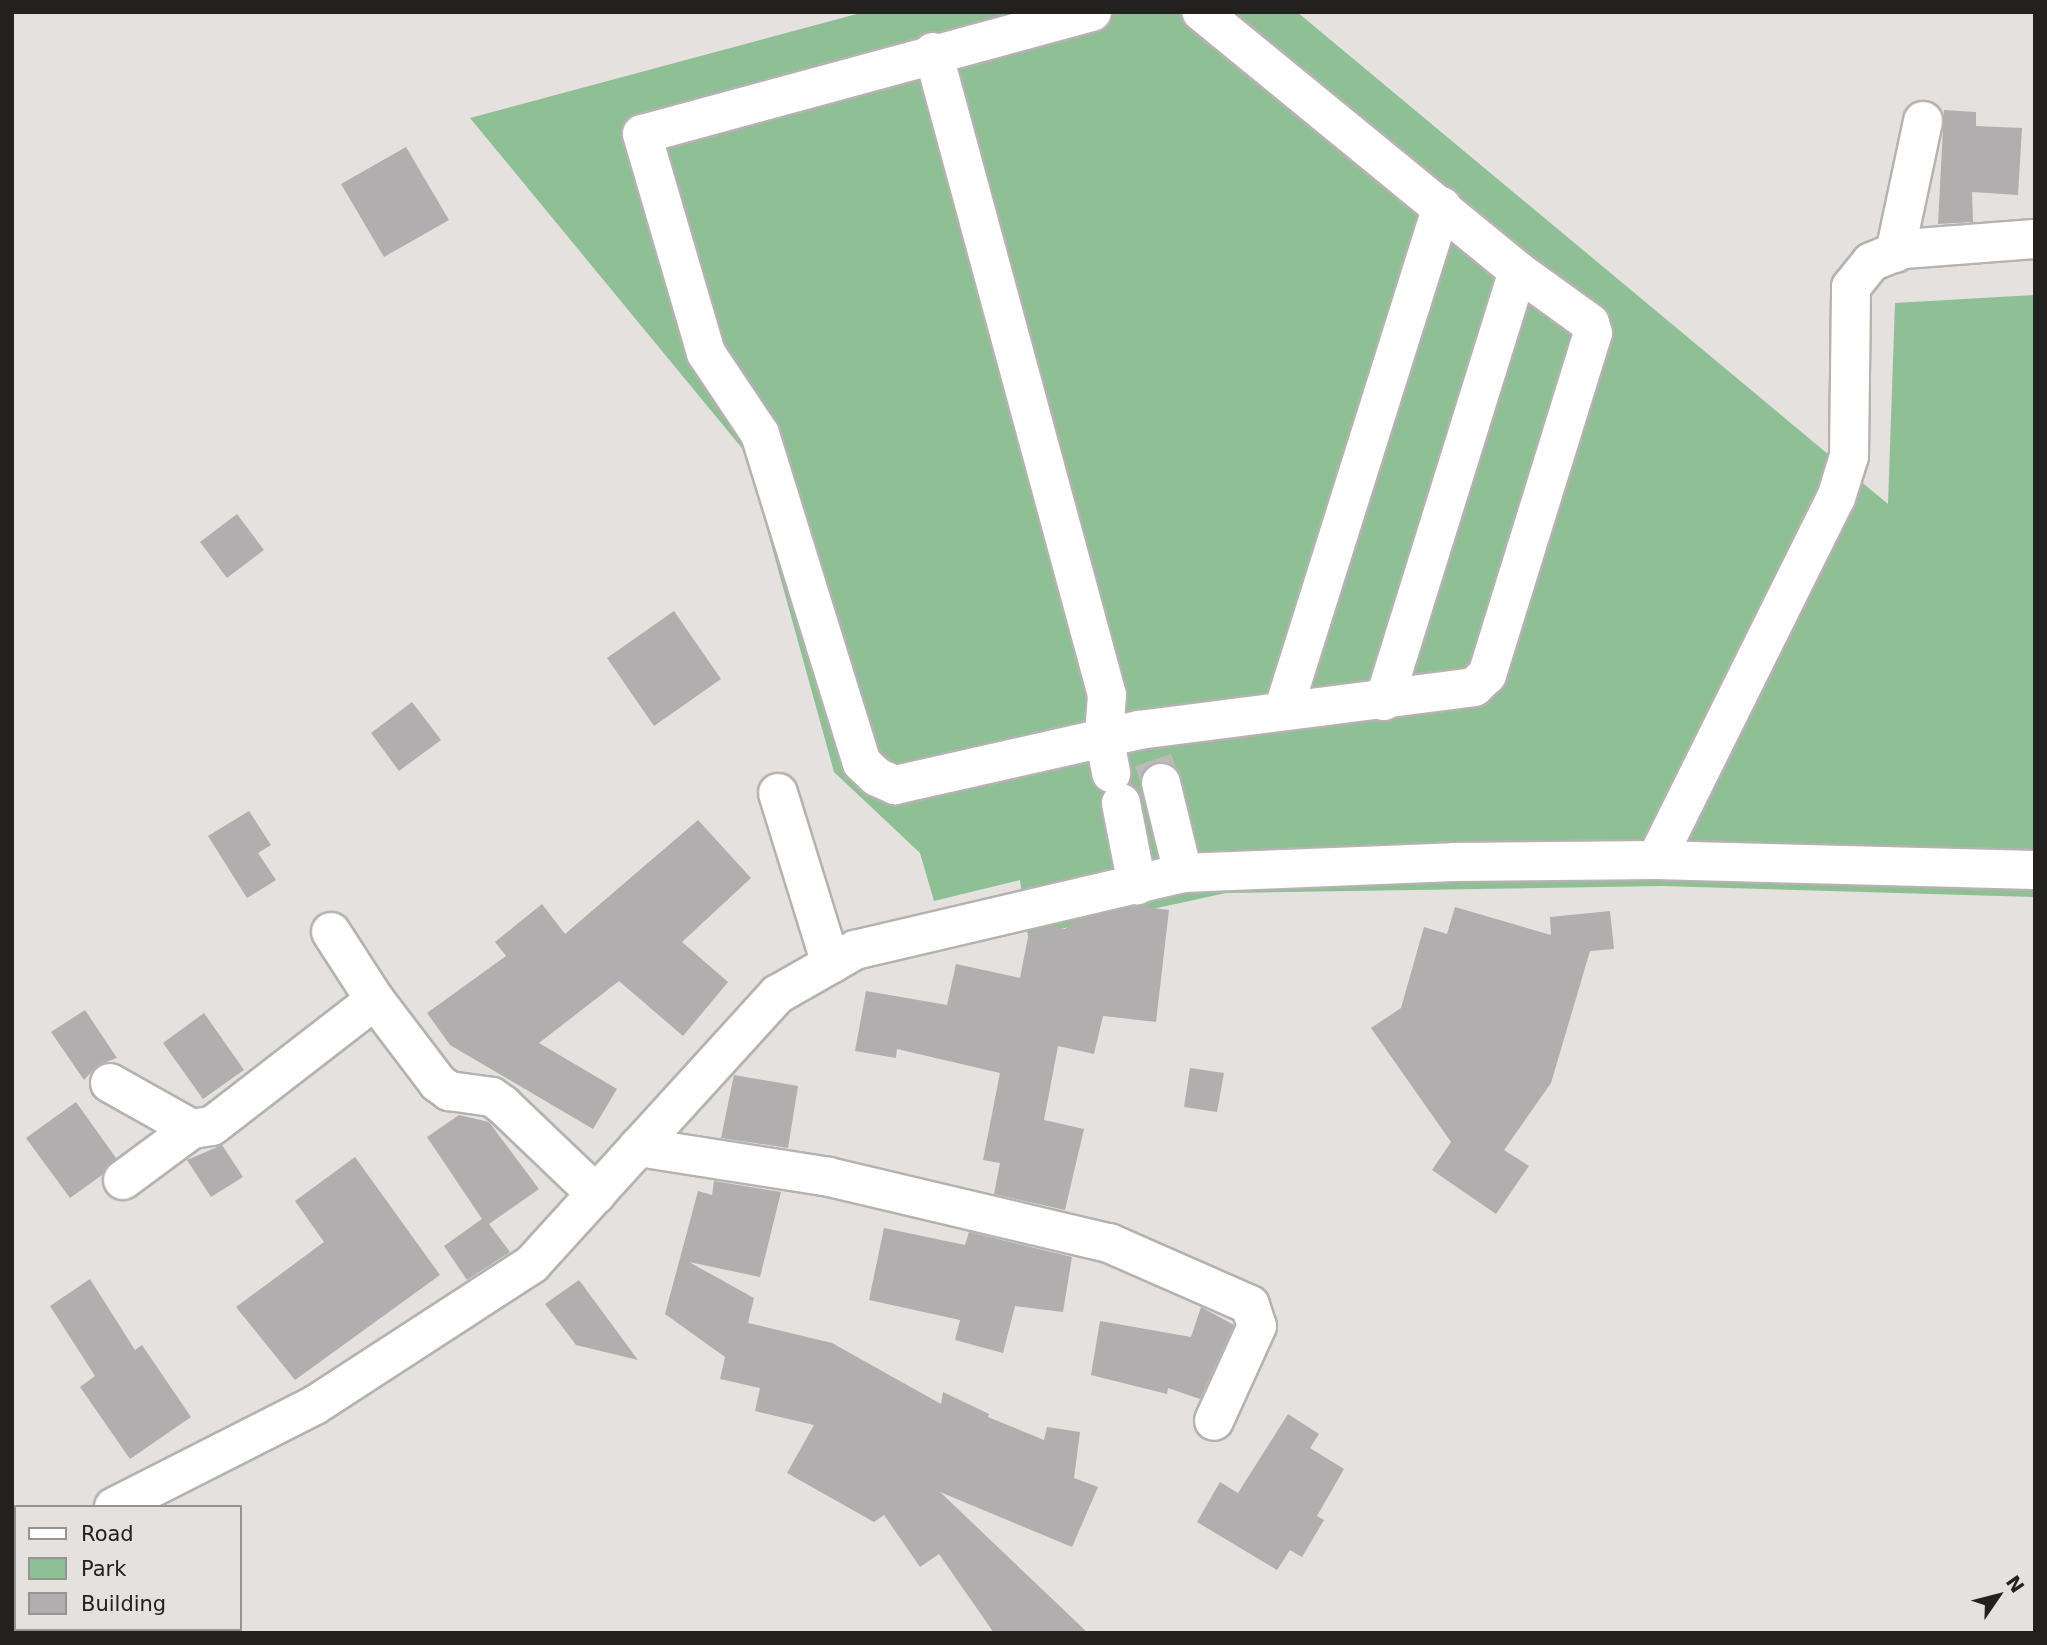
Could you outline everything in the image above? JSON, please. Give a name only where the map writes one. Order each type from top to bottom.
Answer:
[{"type":"street","points":[[1092,12],[933,52],[649,129],[642,134],[641,143],[706,353],[760,434],[862,763],[877,777],[895,785],[1131,764],[1284,708],[1384,701],[1474,687],[1483,682],[1491,662],[1593,333],[1583,315],[1518,271],[1201,12]]},
{"type":"street","points":[[933,52],[1107,695],[1131,764],[1183,873]]},
{"type":"street","points":[[1895,253],[1923,121]]},
{"type":"street","points":[[1284,708],[1441,206]]},
{"type":"street","points":[[1656,860],[1836,498],[1849,456],[1851,288],[1871,262],[1895,253],[2035,239]]},
{"type":"street","points":[[1384,701],[1518,271]]},
{"type":"street","points":[[1131,764],[1137,885]]},
{"type":"street","points":[[778,793],[831,964]]},
{"type":"street","points":[[118,1505],[315,1405],[452,1320],[532,1264],[778,994],[855,950],[1183,873],[1454,862],[1656,860],[2035,870]]},
{"type":"street","points":[[331,933],[375,1000],[438,1083],[449,1091],[492,1097],[596,1194]]},
{"type":"street","points":[[122,1180],[192,1129],[212,1126],[375,1000]]},
{"type":"street","points":[[110,1083],[192,1129]]},
{"type":"street","points":[[638,1147],[829,1177],[1109,1242],[1251,1305],[1258,1326],[1214,1421]]},
{"type":"green space","points":[[864,12],[1297,12],[1888,504],[1895,303],[2035,295],[2035,897],[1662,886],[1226,893],[1028,936],[1020,880],[934,901],[920,853],[834,772],[746,453],[470,118]]},
{"type":"building","points":[[1944,110],[1976,112],[1976,126],[2022,128],[2018,195],[1972,192],[1973,222],[1938,224]]},
{"type":"building","points":[[406,147],[449,220],[384,257],[341,184]]},
{"type":"building","points":[[237,514],[264,550],[227,578],[200,542]]},
{"type":"building","points":[[674,611],[721,679],[654,726],[607,658]]},
{"type":"building","points":[[412,702],[441,740],[399,771],[371,733]]},
{"type":"building","points":[[249,811],[271,845],[258,853],[276,880],[247,898],[208,836]]},
{"type":"building","points":[[698,820],[751,878],[682,942],[728,982],[683,1036],[619,981],[539,1043],[617,1089],[593,1129],[450,1045],[427,1013],[506,956],[495,942],[542,904],[565,934]]},
{"type":"building","points":[[1137,906],[1169,910],[1156,1022],[1103,1016],[1094,1054],[1058,1046],[1044,1120],[1084,1129],[1065,1210],[994,1194],[1000,1163],[983,1160],[1000,1073],[897,1049],[896,1058],[855,1051],[866,991],[947,1005],[956,964],[1020,978],[1029,932],[1052,926],[1065,929],[1077,920]]},
{"type":"building","points":[[1455,907],[1551,935],[1550,917],[1610,911],[1614,949],[1590,951],[1551,1083],[1504,1150],[1529,1166],[1496,1214],[1432,1170],[1451,1142],[1371,1028],[1401,1008],[1424,927],[1447,934]]},
{"type":"building","points":[[85,1010],[117,1058],[98,1065],[84,1080],[51,1032]]},
{"type":"building","points":[[204,1013],[244,1070],[203,1099],[163,1043]]},
{"type":"building","points":[[1190,1068],[1224,1073],[1217,1112],[1184,1107]]},
{"type":"building","points":[[734,1075],[798,1086],[788,1148],[721,1138]]},
{"type":"building","points":[[76,1102],[116,1158],[102,1175],[70,1198],[26,1138]]},
{"type":"building","points":[[459,1115],[489,1122],[539,1189],[489,1224],[510,1252],[467,1280],[444,1246],[482,1219],[427,1137]]},
{"type":"building","points":[[222,1145],[243,1177],[211,1197],[187,1160]]},
{"type":"building","points":[[355,1157],[440,1275],[295,1380],[236,1307],[324,1242],[295,1201]]},
{"type":"building","points":[[714,1181],[781,1192],[760,1277],[689,1262],[754,1298],[748,1323],[832,1343],[941,1404],[943,1392],[989,1414],[988,1417],[1044,1440],[1047,1427],[1080,1432],[1074,1478],[1098,1487],[1072,1547],[940,1492],[1088,1633],[994,1633],[939,1554],[920,1567],[884,1515],[874,1522],[787,1473],[814,1425],[755,1411],[760,1388],[720,1379],[725,1357],[665,1314],[698,1191],[712,1195]]},
{"type":"building","points":[[884,1228],[965,1245],[969,1232],[1072,1257],[1063,1312],[1015,1306],[1003,1353],[955,1340],[960,1320],[869,1300]]},
{"type":"building","points":[[90,1279],[135,1350],[142,1345],[191,1417],[130,1459],[80,1387],[95,1376],[50,1306]]},
{"type":"building","points":[[579,1280],[638,1360],[576,1345],[545,1304]]},
{"type":"building","points":[[1201,1307],[1234,1325],[1200,1399],[1168,1388],[1167,1394],[1091,1375],[1100,1321],[1191,1337]]},
{"type":"building","points":[[1288,1414],[1319,1434],[1310,1448],[1344,1469],[1317,1516],[1324,1520],[1302,1557],[1290,1550],[1277,1570],[1197,1522],[1220,1482],[1238,1493]]},
{"type":"tunnel","points":[[1153,760],[1161,783]]}]
